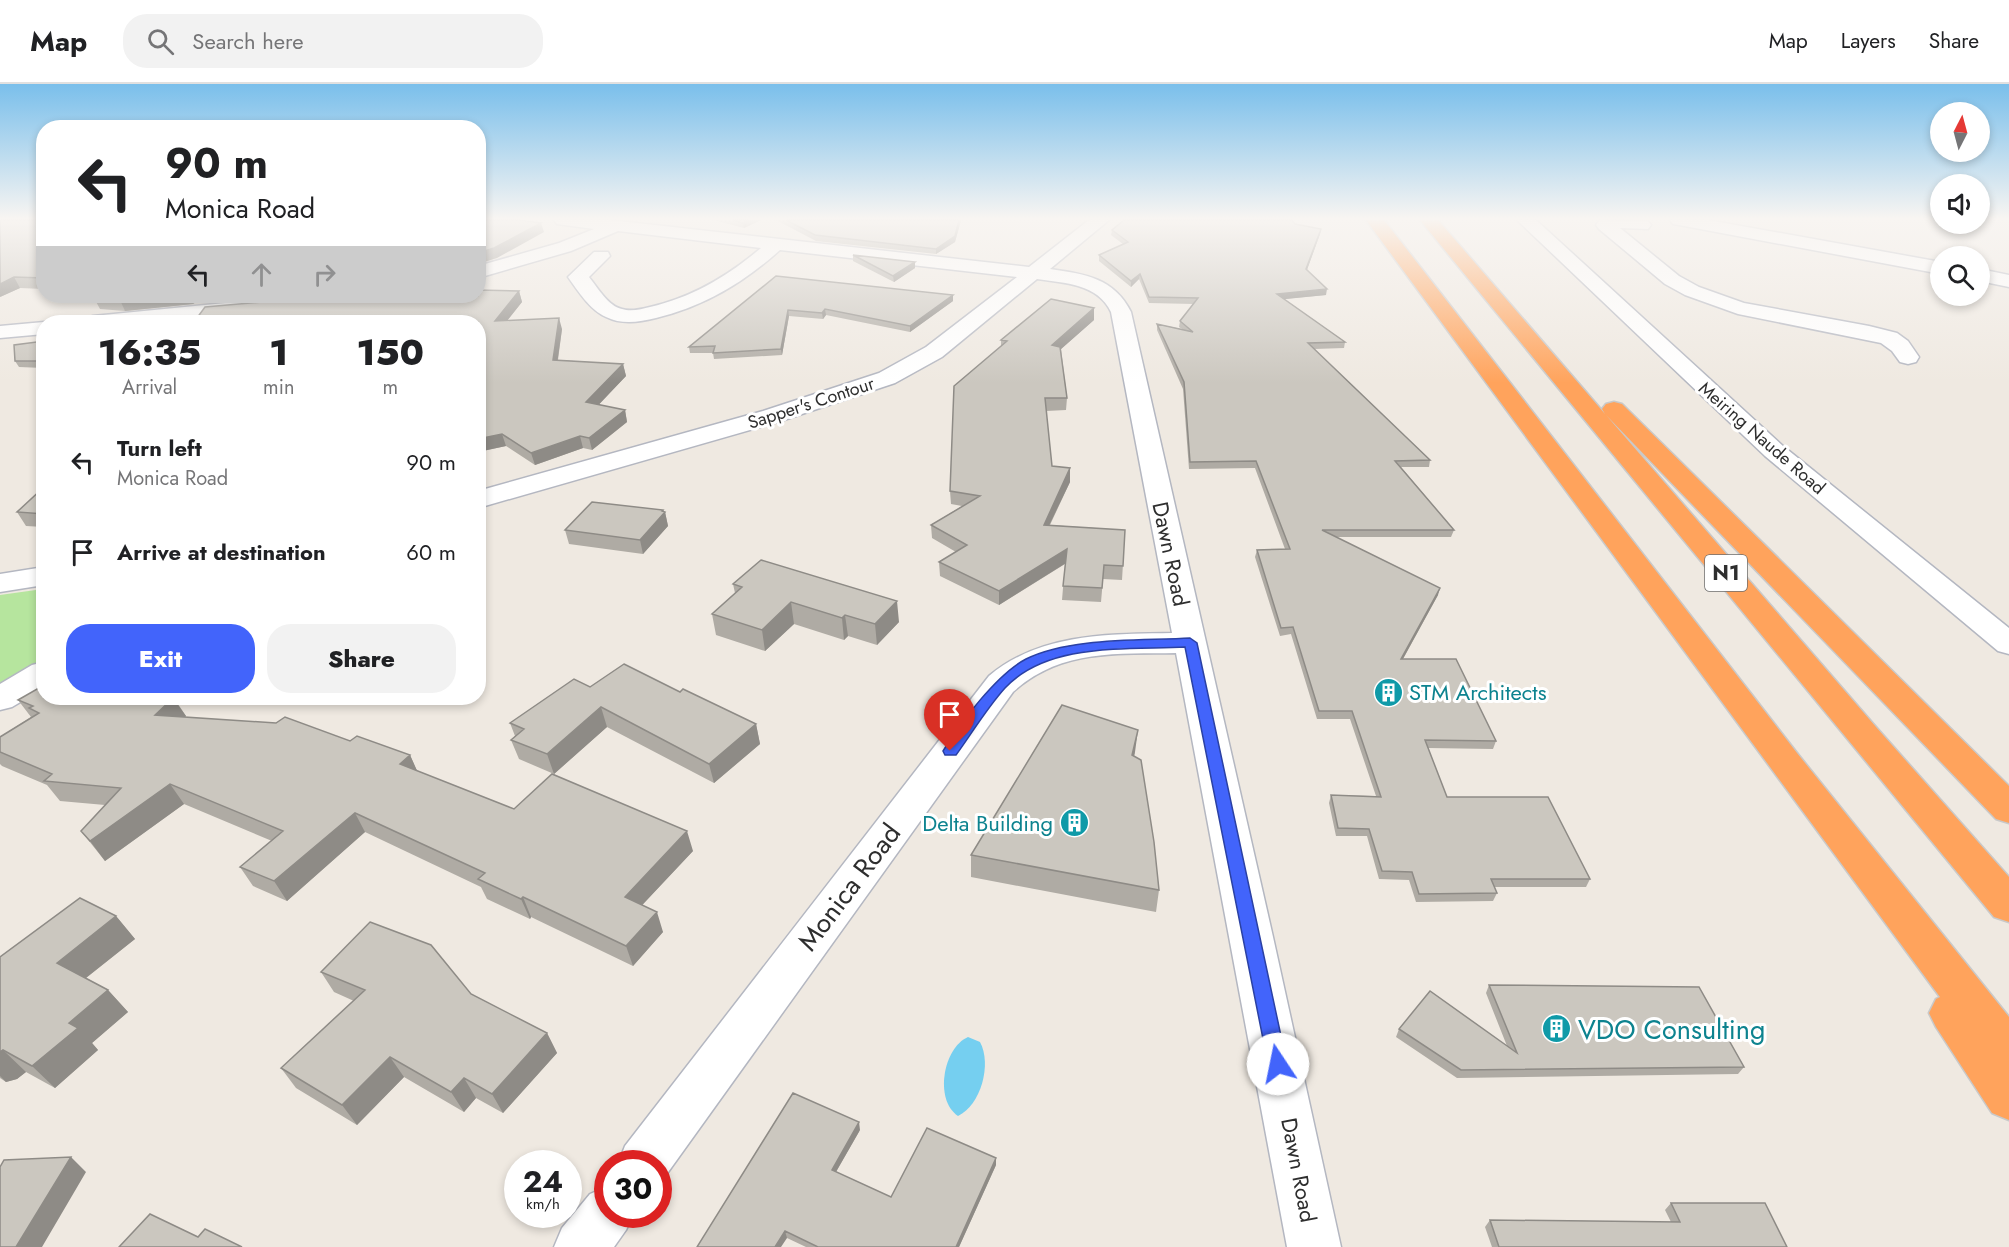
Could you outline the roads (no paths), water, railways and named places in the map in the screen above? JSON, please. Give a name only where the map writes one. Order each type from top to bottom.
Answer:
[{"type":"highway","points":[[1416,274],[1784,762],[2009,1053]]},
{"type":"highway","name":"N1","points":[[1474,274],[1863,736],[2009,905]]},
{"type":"highway","points":[[1481,274],[2009,809]]},
{"type":"highway","points":[[1784,762],[2009,1096]]},
{"type":"street","points":[[581,274],[578,277],[604,308],[613,314],[639,315],[686,305],[710,294],[739,274]]},
{"type":"street","name":"Sapper's Contour","points":[[486,498],[772,417],[887,378],[934,352],[1032,274]]},
{"type":"street","name":"Dawn Road","points":[[1040,274],[1098,287],[1114,297],[1119,305],[1252,937],[1314,1247]]},
{"type":"street","name":"Meiring Naude Road","points":[[1584,274],[1774,451],[2009,644]]},
{"type":"street","name":"Meiring Naude Road","points":[[1604,274],[1804,453],[2009,619]]},
{"type":"street","points":[[1665,274],[1692,291],[1757,313],[1889,338],[1900,346],[1908,357]]},
{"type":"street","points":[[1990,277],[2009,281]]},
{"type":"street","points":[[162,315],[261,305]]},
{"type":"street","points":[[0,332],[36,329]]},
{"type":"street","points":[[0,583],[36,577]]},
{"type":"street","name":"Monica Road","points":[[653,1150],[1001,684],[1029,663],[1053,654],[1081,649],[1190,643]]},
{"type":"street","points":[[0,699],[36,678]]},
{"type":"street","points":[[581,1247],[596,1228]]},
{"type":"water","points":[[968,1037],[980,1042],[985,1061],[984,1072],[973,1103],[958,1116],[946,1098],[945,1075],[953,1052],[959,1043]]},
{"type":"place","name":"STM Architects","points":[[1388,692]]},
{"type":"place","name":"Delta Building","points":[[1074,823]]},
{"type":"place","name":"VDO Consulting","points":[[1557,1029]]}]
